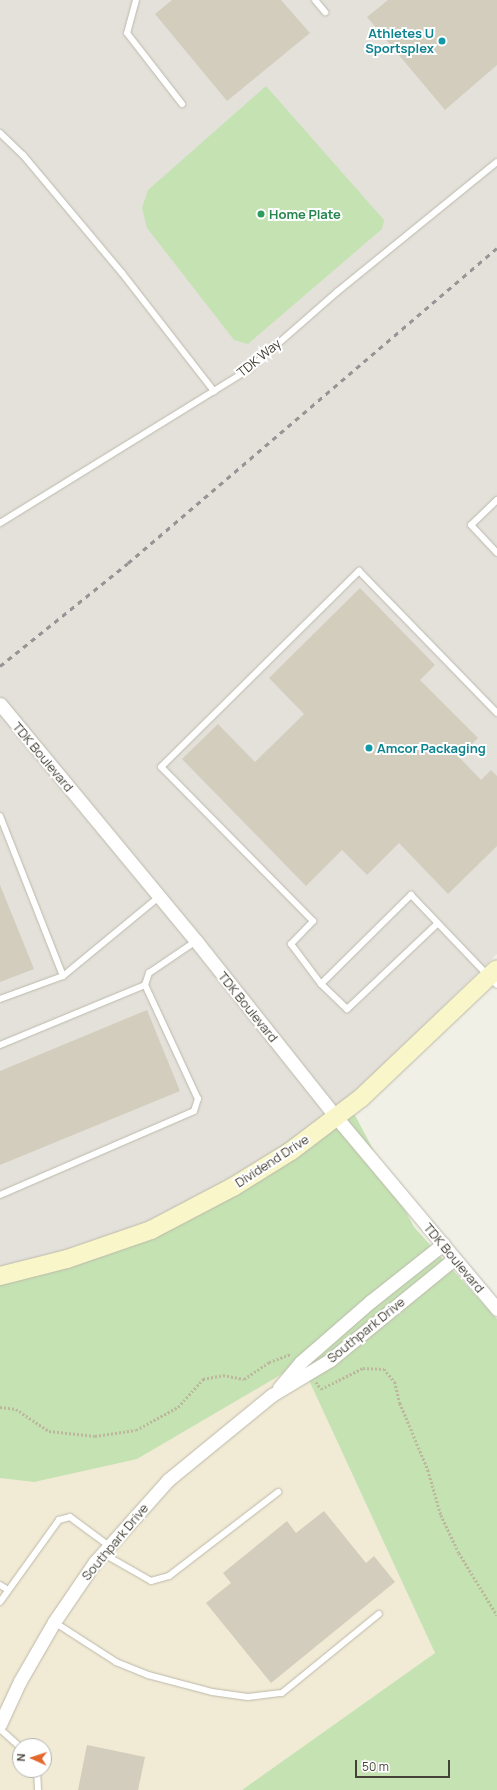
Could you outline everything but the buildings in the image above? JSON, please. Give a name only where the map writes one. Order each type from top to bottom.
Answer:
[{"type":"street","name":"TDK Boulevard","points":[[0,704],[18,728],[196,942],[336,1117],[497,1309]]},
{"type":"street","name":"Dividend Drive","points":[[0,1276],[67,1259],[152,1230],[233,1187],[291,1151],[336,1117],[387,1075],[494,977]]},
{"type":"street","name":"Southpark Drive","points":[[272,1395],[301,1362],[371,1301],[442,1244]]},
{"type":"street","name":"Southpark Drive","points":[[0,1724],[20,1681],[54,1622],[105,1549],[168,1480],[272,1395],[330,1360],[454,1258]]},
{"type":"lane","points":[[136,0],[127,33],[182,104]]},
{"type":"lane","points":[[315,0],[325,12]]},
{"type":"lane","points":[[0,133],[23,155],[122,273],[214,390]]},
{"type":"lane","name":"TDK Way","points":[[0,523],[250,368],[337,292],[497,162]]},
{"type":"lane","points":[[497,500],[471,525],[497,553]]},
{"type":"lane","points":[[437,924],[347,1009],[321,984],[291,944],[313,921],[162,767],[359,571],[497,713]]},
{"type":"lane","points":[[0,816],[63,976]]},
{"type":"lane","points":[[321,984],[411,896],[437,924],[494,977]]},
{"type":"lane","points":[[0,999],[63,976],[159,897]]},
{"type":"lane","points":[[0,1195],[194,1111],[198,1099],[145,985],[148,973],[196,942]]},
{"type":"lane","points":[[0,1045],[145,985]]},
{"type":"lane","points":[[0,1602],[59,1520],[70,1518],[105,1549],[151,1581],[169,1576],[278,1492]]},
{"type":"lane","points":[[0,1585],[8,1590]]},
{"type":"lane","points":[[54,1622],[116,1662],[148,1675],[212,1692],[248,1697],[282,1693],[378,1614]]},
{"type":"lane","points":[[0,1729],[12,1740]]},
{"type":"lane","points":[[37,1778],[38,1790]]},
{"type":"path","points":[[0,1407],[16,1409],[49,1430],[95,1436],[136,1430],[178,1406],[204,1379],[223,1375],[244,1379],[269,1362],[293,1354],[301,1362]]},
{"type":"path","points":[[310,1373],[321,1389],[363,1368],[384,1369],[395,1382],[400,1404],[428,1470],[441,1515],[459,1552],[497,1615]]},
{"type":"shaded area","points":[[0,0],[497,0],[497,954],[347,1100],[166,1224],[0,1268]]},
{"type":"shaded area","points":[[301,1363],[435,1653],[242,1790],[0,1790],[0,1478],[34,1482]]},
{"type":"green space","name":"Home Plate","points":[[266,86],[384,220],[382,229],[248,344],[234,340],[147,228],[142,208],[148,190]]},
{"type":"green space","points":[[347,1100],[414,1227],[497,1319],[497,1790],[242,1790],[435,1653],[301,1363],[137,1459],[34,1482],[0,1478],[0,1268],[166,1224]]},
{"type":"railway","points":[[0,666],[128,563],[497,248]]},
{"type":"place","name":"Athletes U Sportsplex","points":[[442,41]]},
{"type":"place","name":"Home Plate","points":[[261,214]]},
{"type":"place","name":"Amcor Packaging","points":[[369,748]]}]
